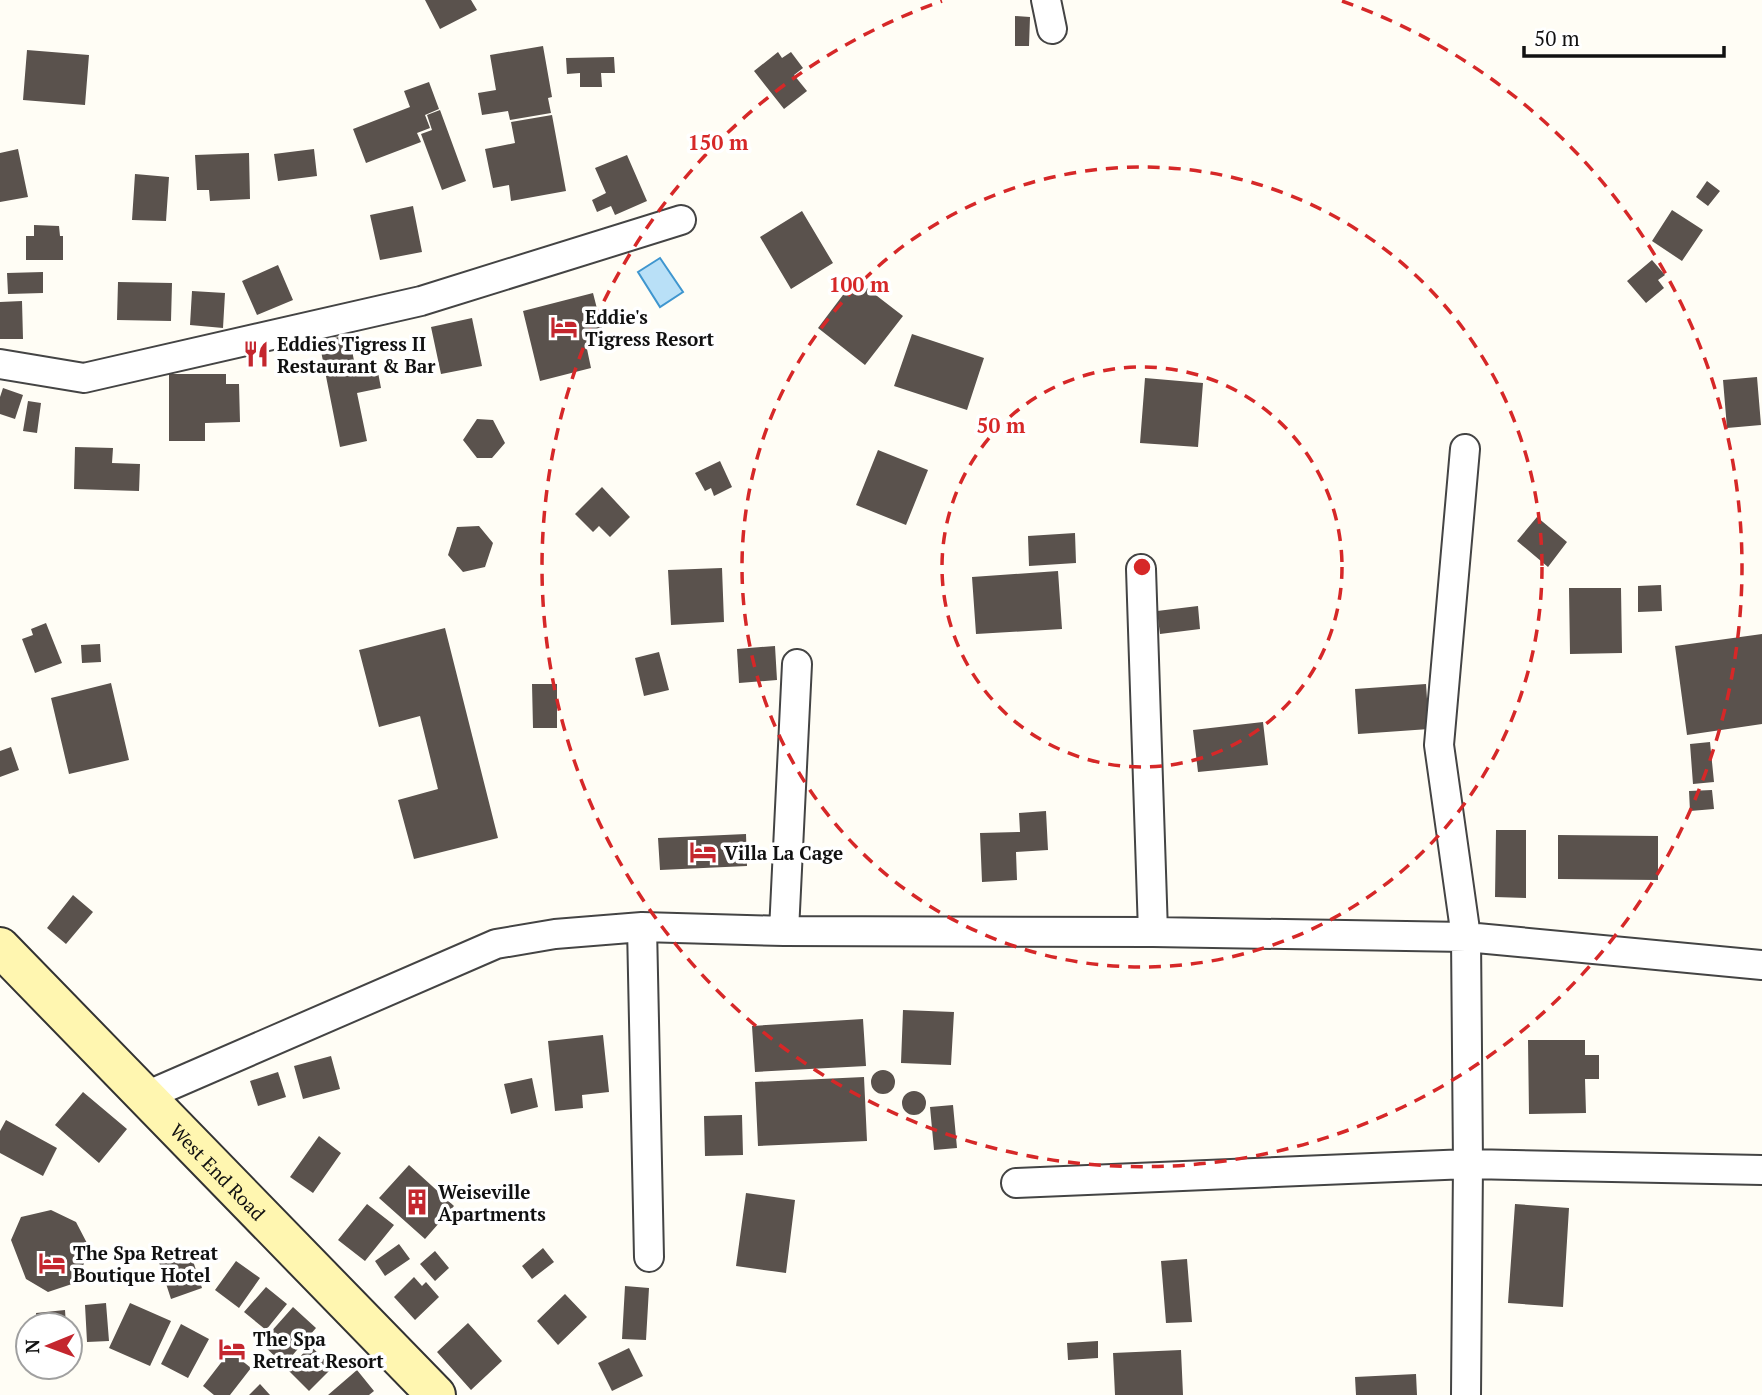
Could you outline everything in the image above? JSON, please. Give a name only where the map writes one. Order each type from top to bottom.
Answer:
[{"type":"main road","name":"West End Road","points":[[0,947],[436,1395]]},
{"type":"street","points":[[1046,0],[1052,29]]},
{"type":"street","points":[[0,364],[84,378],[421,301],[681,220]]},
{"type":"street","points":[[1465,449],[1439,745],[1466,937],[1466,1395]]},
{"type":"street","points":[[1141,569],[1153,932]]},
{"type":"street","points":[[785,931],[797,664]]},
{"type":"street","points":[[145,1096],[496,944],[555,934],[642,927],[785,931],[1153,932],[1466,937],[1762,965]]},
{"type":"street","points":[[642,927],[649,1257]]},
{"type":"street","points":[[1016,1184],[1468,1164],[1762,1170]]},
{"type":"water","points":[[660,258],[683,292],[660,307],[638,272]]},
{"type":"building","points":[[425,0],[471,0],[477,10],[440,29]]},
{"type":"building","points":[[1015,16],[1030,17],[1029,46],[1015,46]]},
{"type":"building","points":[[543,46],[552,97],[548,98],[551,113],[510,120],[508,111],[482,115],[478,93],[496,90],[490,55]]},
{"type":"building","points":[[27,50],[89,55],[85,105],[23,100]]},
{"type":"building","points":[[778,52],[782,58],[791,52],[803,68],[794,75],[807,91],[784,109],[754,71]]},
{"type":"building","points":[[614,57],[615,73],[601,73],[602,87],[580,87],[580,73],[567,74],[566,58]]},
{"type":"building","points":[[429,82],[439,109],[425,115],[430,128],[417,133],[421,142],[366,163],[353,129],[410,107],[404,91]]},
{"type":"building","points":[[440,110],[466,181],[442,190],[421,134],[432,130],[427,115]]},
{"type":"building","points":[[552,115],[566,191],[511,201],[509,185],[493,188],[485,149],[515,143],[511,122]]},
{"type":"building","points":[[18,149],[28,197],[0,202],[0,153]]},
{"type":"building","points":[[314,149],[317,176],[278,181],[274,154]]},
{"type":"building","points":[[249,153],[250,199],[210,201],[209,190],[197,190],[195,155]]},
{"type":"building","points":[[627,155],[647,201],[615,215],[611,206],[597,212],[592,200],[606,193],[595,168]]},
{"type":"building","points":[[135,174],[169,177],[166,221],[132,220]]},
{"type":"building","points":[[1707,181],[1720,191],[1708,206],[1696,197]]},
{"type":"building","points":[[413,206],[422,252],[380,260],[370,215]]},
{"type":"building","points":[[1672,210],[1703,230],[1682,261],[1652,241]]},
{"type":"building","points":[[802,211],[833,263],[791,289],[760,237]]},
{"type":"building","points":[[34,225],[59,226],[60,236],[63,236],[63,260],[26,260],[26,236],[34,236]]},
{"type":"building","points":[[1652,260],[1665,275],[1658,280],[1664,288],[1646,303],[1627,281]]},
{"type":"building","points":[[278,265],[293,300],[257,315],[242,281]]},
{"type":"building","points":[[43,272],[43,293],[8,294],[7,273]]},
{"type":"building","points":[[855,279],[903,316],[865,365],[818,328]]},
{"type":"building","points":[[118,282],[172,283],[171,321],[117,320]]},
{"type":"building","points":[[192,291],[225,293],[223,328],[190,325]]},
{"type":"building","name":"Eddie's Tigress Resort","points":[[593,293],[606,344],[587,349],[591,368],[540,381],[523,311]]},
{"type":"building","points":[[22,301],[23,339],[0,339],[0,302]]},
{"type":"building","points":[[472,318],[482,366],[441,374],[431,327]]},
{"type":"building","points":[[912,334],[984,358],[967,410],[894,386]]},
{"type":"building","points":[[349,335],[356,371],[377,367],[381,388],[357,393],[367,441],[340,447],[319,341]]},
{"type":"building","points":[[169,374],[226,374],[226,384],[239,384],[240,422],[205,423],[205,441],[169,441]]},
{"type":"building","points":[[1757,377],[1761,425],[1727,428],[1723,380]]},
{"type":"building","points":[[1145,378],[1203,383],[1198,447],[1140,443]]},
{"type":"building","points":[[3,388],[23,395],[15,419],[0,414]]},
{"type":"building","points":[[28,401],[41,403],[37,433],[23,431]]},
{"type":"building","points":[[477,419],[493,420],[505,443],[492,458],[477,458],[463,440]]},
{"type":"building","points":[[75,447],[113,448],[112,463],[140,464],[139,491],[74,489]]},
{"type":"building","points":[[878,450],[928,470],[906,525],[856,505]]},
{"type":"building","points":[[720,461],[732,487],[714,496],[711,488],[705,491],[695,473]]},
{"type":"building","points":[[602,487],[630,517],[610,537],[599,526],[593,532],[575,514]]},
{"type":"building","points":[[1537,517],[1567,542],[1548,567],[1517,541]]},
{"type":"building","points":[[479,526],[493,543],[485,567],[463,572],[448,555],[457,527]]},
{"type":"building","points":[[1075,533],[1076,563],[1029,566],[1028,536]]},
{"type":"building","points":[[722,568],[724,622],[671,625],[668,570]]},
{"type":"building","points":[[1058,571],[1062,629],[976,634],[972,577]]},
{"type":"building","points":[[1661,585],[1662,611],[1638,612],[1638,586]]},
{"type":"building","points":[[1569,588],[1621,588],[1622,653],[1570,654]]},
{"type":"building","points":[[1198,606],[1200,629],[1160,634],[1157,611]]},
{"type":"building","points":[[46,623],[62,663],[35,673],[22,639],[33,635],[31,629]]},
{"type":"building","points":[[445,628],[498,838],[414,859],[398,800],[438,789],[420,716],[379,727],[359,650]]},
{"type":"building","points":[[1762,634],[1762,724],[1687,735],[1675,646]]},
{"type":"building","points":[[100,644],[101,662],[82,663],[81,645]]},
{"type":"building","points":[[775,646],[777,680],[739,683],[737,649]]},
{"type":"building","points":[[659,652],[669,690],[644,696],[635,658]]},
{"type":"building","points":[[111,683],[129,760],[69,774],[51,698]]},
{"type":"building","points":[[532,684],[557,684],[557,728],[533,728]]},
{"type":"building","points":[[1426,684],[1429,729],[1358,734],[1355,689]]},
{"type":"building","points":[[1263,722],[1268,765],[1198,772],[1193,730]]},
{"type":"building","points":[[1710,742],[1714,782],[1693,784],[1690,744]]},
{"type":"building","points":[[11,747],[19,770],[0,777],[0,751]]},
{"type":"building","points":[[1712,790],[1714,809],[1690,811],[1689,791]]},
{"type":"building","points":[[1046,811],[1048,850],[1016,852],[1017,880],[982,882],[980,833],[1020,832],[1019,813]]},
{"type":"building","points":[[1496,830],[1526,830],[1526,898],[1495,897]]},
{"type":"building","name":"Villa La Cage","points":[[746,834],[747,866],[660,870],[658,838]]},
{"type":"building","points":[[1558,835],[1658,836],[1658,880],[1558,879]]},
{"type":"building","points":[[73,895],[93,912],[66,944],[47,928]]},
{"type":"building","points":[[903,1010],[954,1012],[951,1065],[901,1063]]},
{"type":"building","points":[[863,1019],[866,1066],[755,1072],[752,1026]]},
{"type":"building","points":[[603,1035],[609,1092],[582,1095],[583,1108],[555,1111],[548,1041]]},
{"type":"building","points":[[1528,1040],[1585,1040],[1585,1055],[1599,1055],[1599,1079],[1585,1079],[1586,1113],[1529,1114]]},
{"type":"building","points":[[331,1056],[340,1089],[303,1099],[294,1066]]},
{"type":"building","points":[[883,1070],[894,1077],[895,1082],[888,1093],[883,1094],[872,1087],[871,1082],[878,1071]]},
{"type":"building","points":[[278,1072],[286,1097],[258,1106],[250,1081]]},
{"type":"building","points":[[864,1077],[867,1141],[758,1146],[755,1082]]},
{"type":"building","points":[[532,1078],[538,1107],[511,1114],[504,1084]]},
{"type":"building","points":[[914,1091],[922,1095],[926,1103],[922,1111],[914,1115],[906,1111],[902,1103],[906,1095]]},
{"type":"building","points":[[83,1092],[127,1129],[99,1163],[55,1125]]},
{"type":"building","points":[[953,1105],[957,1148],[934,1150],[930,1107]]},
{"type":"building","points":[[742,1115],[743,1155],[705,1156],[704,1116]]},
{"type":"building","points":[[6,1120],[57,1148],[43,1176],[0,1153],[0,1131]]},
{"type":"building","points":[[319,1136],[341,1153],[313,1193],[290,1177]]},
{"type":"building","name":"Weiseville Apartments","points":[[409,1165],[454,1206],[425,1239],[379,1198]]},
{"type":"building","points":[[746,1193],[795,1200],[786,1273],[736,1266]]},
{"type":"building","points":[[367,1204],[394,1225],[365,1261],[338,1240]]},
{"type":"building","points":[[1515,1204],[1569,1208],[1563,1307],[1508,1303]]},
{"type":"building","name":"The Spa Retreat Boutique Hotel","points":[[51,1210],[76,1222],[89,1247],[78,1282],[48,1292],[26,1279],[11,1240],[21,1217]]},
{"type":"building","points":[[399,1244],[410,1259],[385,1276],[375,1261]]},
{"type":"building","points":[[543,1248],[554,1262],[532,1279],[522,1266]]},
{"type":"building","points":[[189,1249],[202,1288],[171,1299],[158,1259]]},
{"type":"building","points":[[435,1251],[449,1268],[435,1281],[420,1264]]},
{"type":"building","points":[[1187,1259],[1192,1322],[1166,1323],[1161,1261]]},
{"type":"building","points":[[236,1261],[260,1278],[239,1308],[215,1290]]},
{"type":"building","points":[[414,1277],[422,1286],[426,1282],[439,1297],[415,1320],[394,1297]]},
{"type":"building","points":[[625,1286],[649,1288],[646,1340],[622,1339]]},
{"type":"building","points":[[266,1287],[287,1304],[266,1330],[244,1312]]},
{"type":"building","points":[[565,1294],[587,1317],[558,1345],[537,1321]]},
{"type":"building","points":[[106,1303],[109,1341],[87,1342],[85,1305]]},
{"type":"building","points":[[130,1303],[171,1321],[150,1366],[109,1348]]},
{"type":"building","points":[[293,1307],[316,1328],[284,1365],[261,1343]]},
{"type":"building","points":[[468,1323],[502,1361],[471,1390],[437,1352]]},
{"type":"building","points":[[181,1324],[209,1339],[188,1378],[161,1364]]},
{"type":"building","points":[[1098,1341],[1098,1358],[1068,1360],[1067,1343]]},
{"type":"building","points":[[311,1346],[332,1368],[309,1391],[287,1369]]},
{"type":"building","points":[[629,1348],[643,1376],[612,1391],[598,1363]]},
{"type":"building","points":[[1181,1350],[1183,1395],[1115,1395],[1113,1353]]},
{"type":"building","points":[[230,1351],[251,1368],[230,1395],[214,1395],[203,1386]]},
{"type":"building","points":[[357,1370],[374,1391],[369,1395],[328,1395]]},
{"type":"building","points":[[1416,1374],[1417,1395],[1356,1395],[1355,1377]]},
{"type":"building","points":[[260,1384],[270,1395],[249,1395]]},
{"type":"place","name":"Eddie's Tigress Resort","points":[[564,327]]},
{"type":"place","name":"Eddies Tigress II Restaurant & Bar","points":[[256,354]]},
{"type":"place","name":"Villa La Cage","points":[[703,852]]},
{"type":"place","name":"Weiseville Apartments","points":[[417,1202]]},
{"type":"place","name":"The Spa Retreat Boutique Hotel","points":[[52,1263]]},
{"type":"place","name":"The Spa Retreat Resort","points":[[232,1349]]}]
